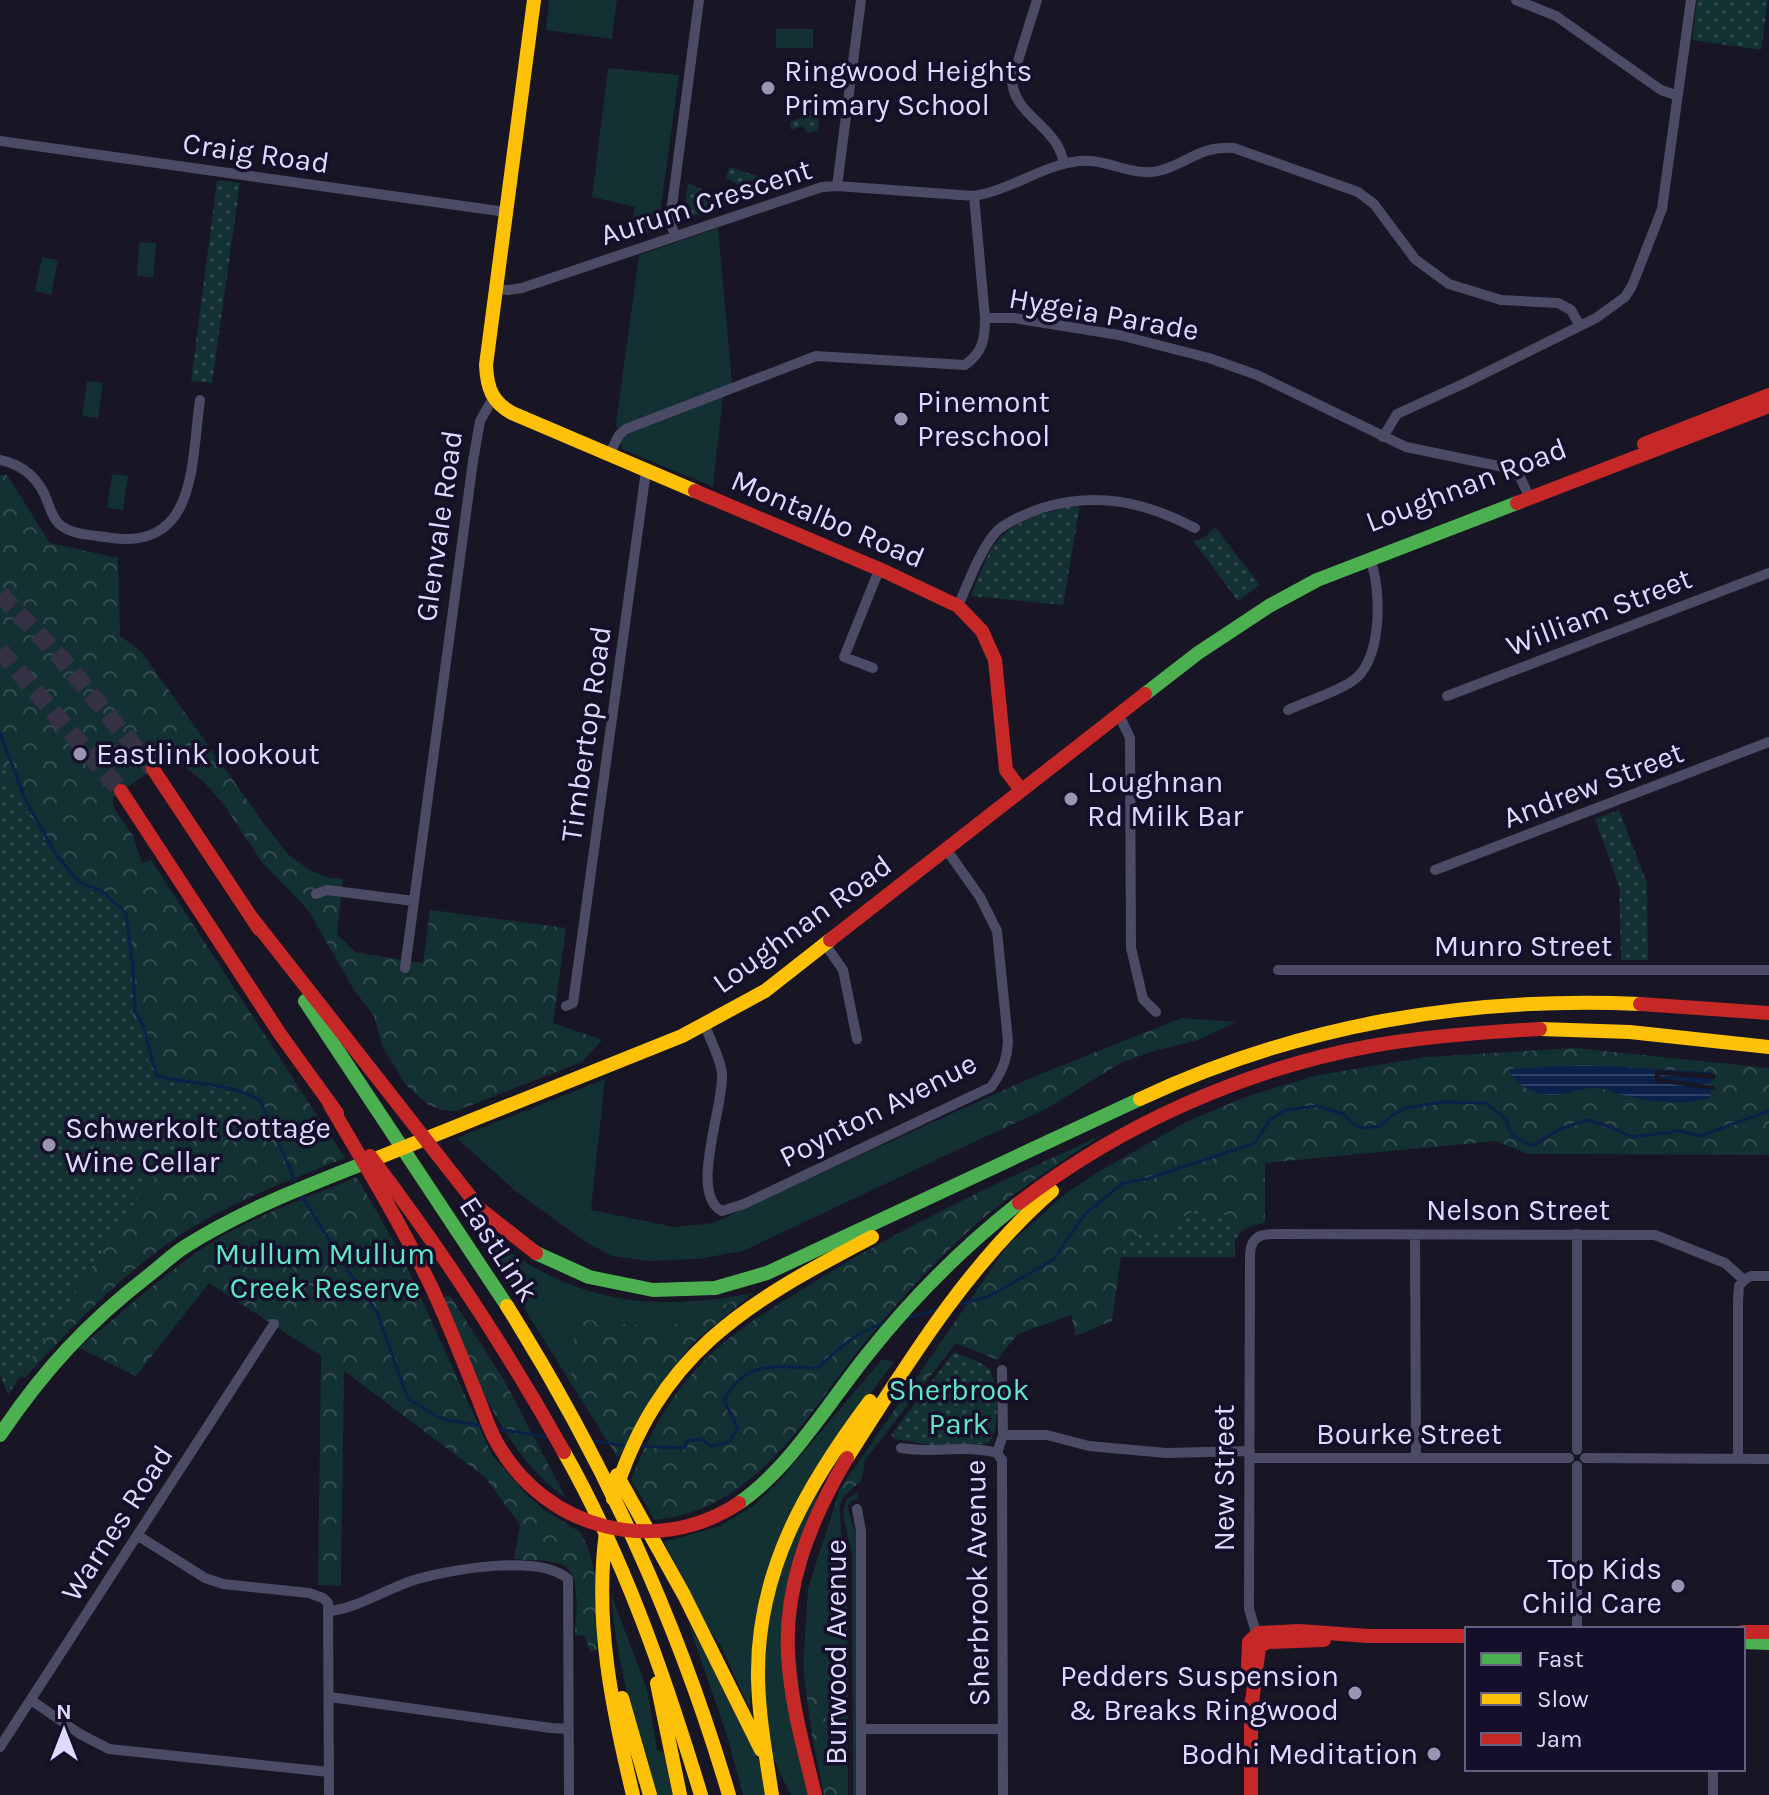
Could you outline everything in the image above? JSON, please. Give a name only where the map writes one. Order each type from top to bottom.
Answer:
[{"type":"main road","name":"Glenvale Road","points":[[492,400],[485,378],[534,0]]},
{"type":"main road","name":"Loughnan Road","points":[[1198,653],[1226,625],[1292,584],[1769,395]]},
{"type":"main road","name":"Montalbo Road","points":[[492,400],[522,417],[958,606],[982,631],[995,660],[1006,770],[1021,790]]},
{"type":"main road","name":"Loughnan Road","points":[[0,1435],[29,1392],[76,1337],[110,1305],[186,1246],[239,1216],[299,1189],[705,1025],[765,991],[1118,713],[1198,653],[1288,595],[1370,559],[1769,406]]},
{"type":"main road","name":"EastLink","points":[[153,769],[478,1261],[563,1396]]},
{"type":"main road","name":"EastLink","points":[[121,791],[330,1105],[406,1201],[492,1327],[532,1392],[610,1540],[643,1618],[701,1795]]},
{"type":"main road","points":[[252,918],[480,1209],[532,1251],[589,1277],[653,1290],[715,1288],[767,1273],[1208,1068],[1276,1045],[1416,1015],[1564,1002],[1630,1003],[1769,1013]]},
{"type":"main road","points":[[330,1105],[412,1247],[497,1443],[510,1463],[528,1484],[558,1507],[617,1531],[666,1532],[689,1527],[733,1507],[756,1490],[941,1270],[1009,1209],[1129,1129],[1190,1100],[1316,1057],[1409,1039],[1484,1031],[1602,1030],[1769,1047]]},
{"type":"main road","points":[[815,1795],[789,1674],[788,1624],[795,1571],[822,1499],[917,1349],[983,1261],[1025,1215],[1086,1164],[1147,1128],[1241,1082]]},
{"type":"main road","points":[[633,1795],[620,1741],[605,1646],[601,1579],[604,1541],[611,1505],[639,1429],[674,1378],[706,1340],[774,1291],[1134,1102]]},
{"type":"main road","points":[[779,1795],[760,1704],[758,1659],[764,1606],[778,1551],[798,1505],[826,1460],[871,1401],[917,1349]]},
{"type":"main road","points":[[563,1396],[602,1447],[657,1544],[754,1737],[779,1795]]},
{"type":"main road","points":[[563,1396],[637,1544],[684,1654],[729,1795]]},
{"type":"main road","points":[[643,1618],[680,1795]]},
{"type":"main road","points":[[1261,1641],[1299,1631],[1368,1636],[1465,1636]]},
{"type":"main road","points":[[1745,1640],[1769,1632]]},
{"type":"main road","points":[[1261,1641],[1368,1636]]},
{"type":"main road","points":[[1745,1640],[1769,1643]]},
{"type":"main road","name":"New Street","points":[[1251,1795],[1249,1642],[1261,1641]]},
{"type":"main road","points":[[605,1646],[650,1795]]},
{"type":"street","points":[[675,236],[670,221],[699,0]]},
{"type":"street","points":[[837,186],[861,0]]},
{"type":"street","points":[[1037,0],[1012,88],[1020,105],[1055,140],[1064,163]]},
{"type":"street","points":[[1516,0],[1556,16],[1661,90],[1678,96]]},
{"type":"street","points":[[1383,437],[1397,414],[1615,307],[1632,286],[1662,209],[1691,0]]},
{"type":"street","name":"Craig Road","points":[[0,141],[506,212]]},
{"type":"street","name":"Aurum Crescent","points":[[495,289],[522,288],[822,187],[974,196],[993,193],[1064,163],[1087,160],[1147,173],[1164,170],[1201,151],[1234,148],[1366,196],[1415,259],[1449,284],[1501,300],[1558,303],[1571,310],[1580,326]]},
{"type":"street","points":[[974,196],[985,318]]},
{"type":"street","name":"Hygeia Parade","points":[[609,455],[619,435],[626,429],[816,356],[965,365],[980,351],[985,338],[985,318],[1014,318],[1119,335],[1209,358],[1257,375],[1383,437],[1422,451],[1508,468],[1520,477],[1526,490]]},
{"type":"street","points":[[0,460],[20,467],[36,480],[55,519],[68,530],[116,538],[146,538],[169,525],[183,505],[200,400]]},
{"type":"street","name":"Glenvale Road","points":[[405,968],[475,447],[480,421],[492,400]]},
{"type":"street","name":"Timbertop Road","points":[[573,1006],[646,471]]},
{"type":"street","points":[[958,606],[985,548],[998,530],[1030,512],[1065,501],[1100,499],[1172,515],[1195,528]]},
{"type":"street","points":[[1288,710],[1350,683],[1366,663],[1379,603],[1378,586],[1370,559]]},
{"type":"street","points":[[873,668],[844,657],[879,570]]},
{"type":"street","name":"William Street","points":[[1447,696],[1769,573]]},
{"type":"street","points":[[1118,713],[1130,738],[1131,948],[1143,999],[1156,1012]]},
{"type":"street","name":"Andrew Street","points":[[1435,870],[1769,742]]},
{"type":"street","name":"Poynton Avenue","points":[[705,1025],[722,1072],[707,1186],[717,1209],[722,1211],[991,1087],[1002,1072],[1008,1041],[997,931],[980,897],[946,849]]},
{"type":"street","points":[[316,894],[327,890],[414,901]]},
{"type":"street","points":[[825,944],[843,970],[857,1039]]},
{"type":"street","name":"Munro Street","points":[[1278,970],[1769,970]]},
{"type":"street","name":"Nelson Street","points":[[1254,1239],[1268,1234],[1662,1236],[1725,1263],[1744,1280]]},
{"type":"street","points":[[1577,1234],[1577,1627]]},
{"type":"street","points":[[1415,1235],[1416,1458]]},
{"type":"street","name":"New Street","points":[[1254,1239],[1250,1254],[1249,1609],[1261,1641]]},
{"type":"street","points":[[1738,1459],[1739,1286],[1751,1276],[1769,1276]]},
{"type":"street","name":"Warnes Road","points":[[0,1747],[274,1324]]},
{"type":"street","name":"Sherbrook Avenue","points":[[1002,1370],[1003,1435],[997,1453],[1002,1460],[1003,1795]]},
{"type":"street","name":"Bourke Street","points":[[1003,1435],[1047,1435],[1089,1446],[1166,1453],[1416,1458],[1769,1459]]},
{"type":"street","points":[[901,1448],[997,1453]]},
{"type":"street","name":"Burwood Avenue","points":[[857,1509],[861,1531],[861,1795]]},
{"type":"street","points":[[137,1535],[205,1578],[223,1584],[309,1593],[323,1598],[330,1611],[329,1795]]},
{"type":"street","points":[[330,1611],[413,1581],[478,1567],[535,1567],[561,1572],[568,1579],[569,1795]]},
{"type":"street","points":[[330,1697],[569,1729]]},
{"type":"street","points":[[31,1700],[80,1734],[109,1749],[329,1772]]},
{"type":"street","points":[[861,1729],[1003,1729]]},
{"type":"street","points":[[1713,1771],[1713,1795]]},
{"type":"green space","points":[[549,0],[617,0],[612,39],[546,30]]},
{"type":"green space","points":[[1697,0],[1768,0],[1761,50],[1692,40]]},
{"type":"green space","points":[[776,29],[813,29],[813,48],[776,48]]},
{"type":"green space","points":[[608,68],[679,75],[658,229],[628,240],[635,207],[592,197]]},
{"type":"green space","points":[[814,109],[819,117],[818,131],[808,133],[802,126],[791,130],[790,122],[800,118],[802,112]]},
{"type":"green space","points":[[729,167],[765,178],[760,185],[742,190],[726,178]]},
{"type":"green space","points":[[217,180],[240,183],[212,383],[191,381]]},
{"type":"green space","points":[[688,183],[732,204],[687,218],[684,213]]},
{"type":"green space","points":[[718,228],[732,382],[723,397],[713,487],[622,449],[616,423],[639,255]]},
{"type":"green space","points":[[139,242],[156,243],[153,278],[137,276]]},
{"type":"green space","points":[[42,257],[58,260],[51,295],[35,291]]},
{"type":"green space","points":[[87,381],[103,383],[98,418],[82,416]]},
{"type":"green space","points":[[112,474],[128,476],[123,510],[107,508]]},
{"type":"green space","points":[[0,475],[7,475],[50,543],[118,558],[120,636],[141,651],[289,855],[326,877],[343,879],[337,934],[355,952],[423,963],[430,910],[566,928],[553,1023],[602,1040],[582,1062],[456,1111],[427,1104],[406,1085],[383,1048],[374,1016],[354,990],[308,910],[261,861],[224,805],[203,781],[185,767],[162,763],[113,797],[114,808],[133,836],[142,863],[151,860],[345,1158],[239,1202],[155,1253],[109,1292],[25,1378],[20,1376],[131,1206],[0,787]]},
{"type":"green space","points":[[1080,505],[1063,605],[971,596],[988,556],[1002,535],[1033,517]]},
{"type":"green space","points":[[1215,527],[1260,585],[1238,601],[1194,542]]},
{"type":"green space","points":[[0,744],[9,780],[63,871],[112,905],[125,920],[134,993],[132,1014],[142,1025],[154,1073],[164,1081],[228,1091],[260,1106],[194,1138],[142,1190],[8,1395],[0,1374]]},
{"type":"green space","points":[[1619,810],[1647,883],[1648,960],[1621,960],[1619,886],[1595,819]]},
{"type":"green space","points":[[1182,1018],[1236,1022],[1198,1040],[1150,1052],[1119,1064],[1046,1109],[987,1136],[968,1106],[1040,1074]]},
{"type":"green space","points":[[1575,1048],[1769,1068],[1769,1155],[1528,1154],[1496,1141],[1265,1163],[1265,1223],[1241,1232],[1227,1215],[1204,1215],[1195,1210],[1164,1230],[1127,1238],[1121,1257],[1112,1321],[1076,1336],[1071,1315],[1018,1334],[997,1360],[956,1343],[865,1460],[861,1481],[843,1497],[840,1506],[835,1505],[840,1489],[1007,1246],[1065,1194],[1098,1172],[1186,1122],[1248,1096],[1314,1076],[1426,1057]]},
{"type":"green space","points":[[605,1079],[591,1210],[675,1227],[713,1223],[968,1106],[987,1136],[743,1251],[699,1259],[648,1261],[612,1256],[584,1241],[514,1190],[457,1138]]},
{"type":"green space","points":[[1102,1135],[1014,1194],[951,1247],[892,1310],[802,1425],[753,1477],[724,1497],[692,1512],[655,1520],[631,1480],[670,1402],[715,1350],[769,1311],[918,1223]]},
{"type":"green space","name":"Mullum Mullum Creek Reserve","points":[[357,1177],[403,1258],[492,1455],[525,1493],[544,1510],[580,1532],[587,1545],[597,1604],[597,1649],[590,1652],[585,1636],[575,1635],[575,1585],[568,1569],[549,1561],[514,1559],[520,1525],[485,1477],[344,1371],[341,1586],[318,1585],[321,1356],[209,1283],[136,1376],[79,1348],[200,1250],[237,1228]]},
{"type":"green space","points":[[1195,1210],[1204,1215],[1227,1215],[1241,1232],[1235,1240],[1235,1257],[1121,1257],[1127,1238],[1164,1230]]},
{"type":"green space","points":[[475,1229],[559,1280],[613,1297],[667,1302],[753,1293],[666,1328],[588,1320],[575,1325],[570,1382]]},
{"type":"green space","points":[[753,1293],[691,1345],[618,1458],[570,1382],[575,1325],[588,1320],[666,1328]]},
{"type":"green space","points":[[451,1297],[504,1380],[566,1498],[543,1479],[506,1433],[478,1380],[442,1298]]},
{"type":"green space","name":"Sherbrook Park","points":[[954,1352],[982,1364],[992,1376],[996,1419],[988,1444],[931,1445],[895,1439],[891,1435]]},
{"type":"green space","points":[[882,1359],[894,1362],[818,1464],[752,1649],[750,1710],[721,1646],[708,1628],[664,1542],[720,1526],[754,1505],[780,1480]]},
{"type":"green space","points":[[821,1486],[789,1580],[809,1795],[791,1795],[775,1761],[767,1731],[763,1676],[765,1647],[768,1618],[781,1564]]},
{"type":"green space","points":[[858,1492],[858,1499],[851,1501],[847,1507],[856,1534],[856,1795],[853,1795],[852,1555],[843,1515],[846,1500]]},
{"type":"green space","points":[[835,1505],[840,1506],[841,1534],[847,1557],[848,1785],[837,1765],[837,1738],[828,1725],[803,1668],[808,1588]]},
{"type":"green space","points":[[611,1594],[647,1689],[657,1750],[664,1752],[673,1795],[654,1795],[622,1671]]},
{"type":"green space","points":[[688,1622],[746,1731],[768,1795],[743,1795],[728,1739]]},
{"type":"green space","points":[[803,1668],[828,1725],[837,1738],[837,1764],[848,1785],[848,1795],[824,1795]]},
{"type":"water","points":[[1584,1065],[1712,1072],[1710,1098],[1689,1102],[1655,1101],[1599,1088],[1557,1095],[1543,1094],[1522,1086],[1509,1069]]},
{"type":"pier","points":[[1655,1070],[1716,1074],[1715,1079],[1660,1075],[1659,1078],[1715,1086],[1715,1090],[1655,1082]]},
{"type":"waterway","points":[[0,733],[26,801],[57,856],[79,882],[102,891],[126,913],[135,1012],[143,1025],[157,1076],[222,1087],[260,1100],[297,1185]]},
{"type":"waterway","points":[[960,1304],[988,1297],[1053,1260],[1085,1214],[1123,1183],[1147,1179],[1255,1143],[1269,1121],[1285,1110],[1317,1106],[1343,1114],[1355,1125],[1365,1128],[1381,1126],[1406,1108],[1443,1102],[1487,1103],[1507,1121],[1513,1134],[1533,1146],[1558,1130],[1586,1120],[1632,1137],[1680,1131],[1700,1136],[1769,1111]]},
{"type":"waterway","points":[[302,1196],[377,1312],[408,1399],[442,1419],[483,1426]]},
{"type":"waterway","points":[[906,1318],[937,1310]]},
{"type":"waterway","points":[[637,1446],[685,1448],[687,1441],[702,1439],[711,1446],[729,1442],[738,1428],[724,1400],[742,1378],[764,1368],[818,1368],[856,1336],[883,1324]]},
{"type":"waterway","points":[[499,1429],[546,1437]]},
{"type":"waterway","points":[[594,1441],[626,1446]]},
{"type":"tunnel","points":[[0,594],[61,658],[153,769]]},
{"type":"tunnel","points":[[0,650],[121,791]]},
{"type":"traffic: fast","points":[[1145,694],[1198,653],[1269,606],[1317,580],[1517,503]]},
{"type":"traffic: fast","points":[[305,1001],[507,1306]]},
{"type":"traffic: fast","points":[[536,1253],[589,1277],[653,1290],[715,1288],[767,1273],[1140,1099]]},
{"type":"traffic: fast","points":[[0,1435],[67,1349],[105,1312],[176,1253],[256,1208],[380,1157]]},
{"type":"traffic: fast","points":[[739,1503],[758,1489],[792,1453],[867,1355],[920,1294],[1019,1203]]},
{"type":"traffic: fast","points":[[1745,1642],[1769,1643]]},
{"type":"traffic: slow","points":[[534,0],[486,365],[489,387],[495,399],[512,413],[695,491]]},
{"type":"traffic: slow","points":[[380,1157],[682,1036],[765,991],[830,940]]},
{"type":"traffic: slow","points":[[1140,1099],[1260,1052],[1322,1034],[1384,1021],[1511,1005],[1640,1004]]},
{"type":"traffic: slow","points":[[1540,1029],[1630,1032],[1769,1047]]},
{"type":"traffic: slow","points":[[847,1458],[916,1352],[966,1283],[1021,1220],[1052,1191]]},
{"type":"traffic: slow","points":[[613,1499],[632,1449],[654,1406],[681,1370],[711,1338],[784,1286],[872,1237]]},
{"type":"traffic: slow","points":[[507,1306],[575,1423],[635,1543],[686,1666],[729,1795]]},
{"type":"traffic: slow","points":[[772,1795],[758,1679],[766,1602],[776,1566],[806,1497],[870,1401]]},
{"type":"traffic: slow","points":[[564,1452],[625,1577],[673,1707],[701,1795]]},
{"type":"traffic: slow","points":[[617,1475],[684,1595],[761,1750]]},
{"type":"traffic: slow","points":[[606,1532],[602,1599],[607,1665],[633,1795]]},
{"type":"traffic: slow","points":[[657,1683],[680,1795]]},
{"type":"traffic: slow","points":[[622,1698],[650,1795]]},
{"type":"traffic: jam","points":[[1644,444],[1769,395]]},
{"type":"traffic: jam","points":[[1517,503],[1769,406]]},
{"type":"traffic: jam","points":[[695,491],[958,606],[982,631],[995,660],[1006,770],[1021,790]]},
{"type":"traffic: jam","points":[[830,940],[1145,694]]},
{"type":"traffic: jam","points":[[153,769],[259,929]]},
{"type":"traffic: jam","points":[[121,791],[280,1034],[337,1113]]},
{"type":"traffic: jam","points":[[252,918],[480,1209],[536,1253]]},
{"type":"traffic: jam","points":[[1640,1004],[1769,1013]]},
{"type":"traffic: jam","points":[[1019,1203],[1058,1175],[1142,1125],[1231,1085],[1277,1069],[1371,1046],[1456,1035],[1540,1029]]},
{"type":"traffic: jam","points":[[330,1105],[431,1286],[497,1443],[518,1473],[544,1497],[573,1515],[605,1526],[639,1531],[673,1529],[707,1520],[739,1503]]},
{"type":"traffic: jam","points":[[370,1156],[472,1301],[564,1452]]},
{"type":"traffic: jam","points":[[815,1795],[791,1684],[789,1612],[810,1533],[847,1458]]},
{"type":"traffic: jam","points":[[1259,1633],[1299,1631],[1368,1636],[1465,1636]]},
{"type":"traffic: jam","points":[[1745,1632],[1769,1632]]},
{"type":"traffic: jam","points":[[1248,1667],[1249,1642],[1259,1633]]},
{"type":"traffic: jam","points":[[1251,1710],[1259,1647],[1268,1642],[1324,1640]]},
{"type":"traffic: jam","points":[[1251,1703],[1251,1795]]},
{"type":"place","name":"Ringwood Heights Primary School","points":[[768,88]]},
{"type":"place","name":"Pinemont Preschool","points":[[901,419]]},
{"type":"place","name":"Eastlink lookout","points":[[80,754]]},
{"type":"place","name":"Loughnan Rd Milk Bar","points":[[1071,799]]},
{"type":"place","name":"Schwerkolt Cottage Wine Cellar","points":[[49,1145]]},
{"type":"place","name":"Top Kids Child Care","points":[[1678,1586]]},
{"type":"place","name":"Pedders Suspension & Breaks Ringwood","points":[[1355,1693]]},
{"type":"place","name":"Bodhi Meditation","points":[[1434,1754]]}]
